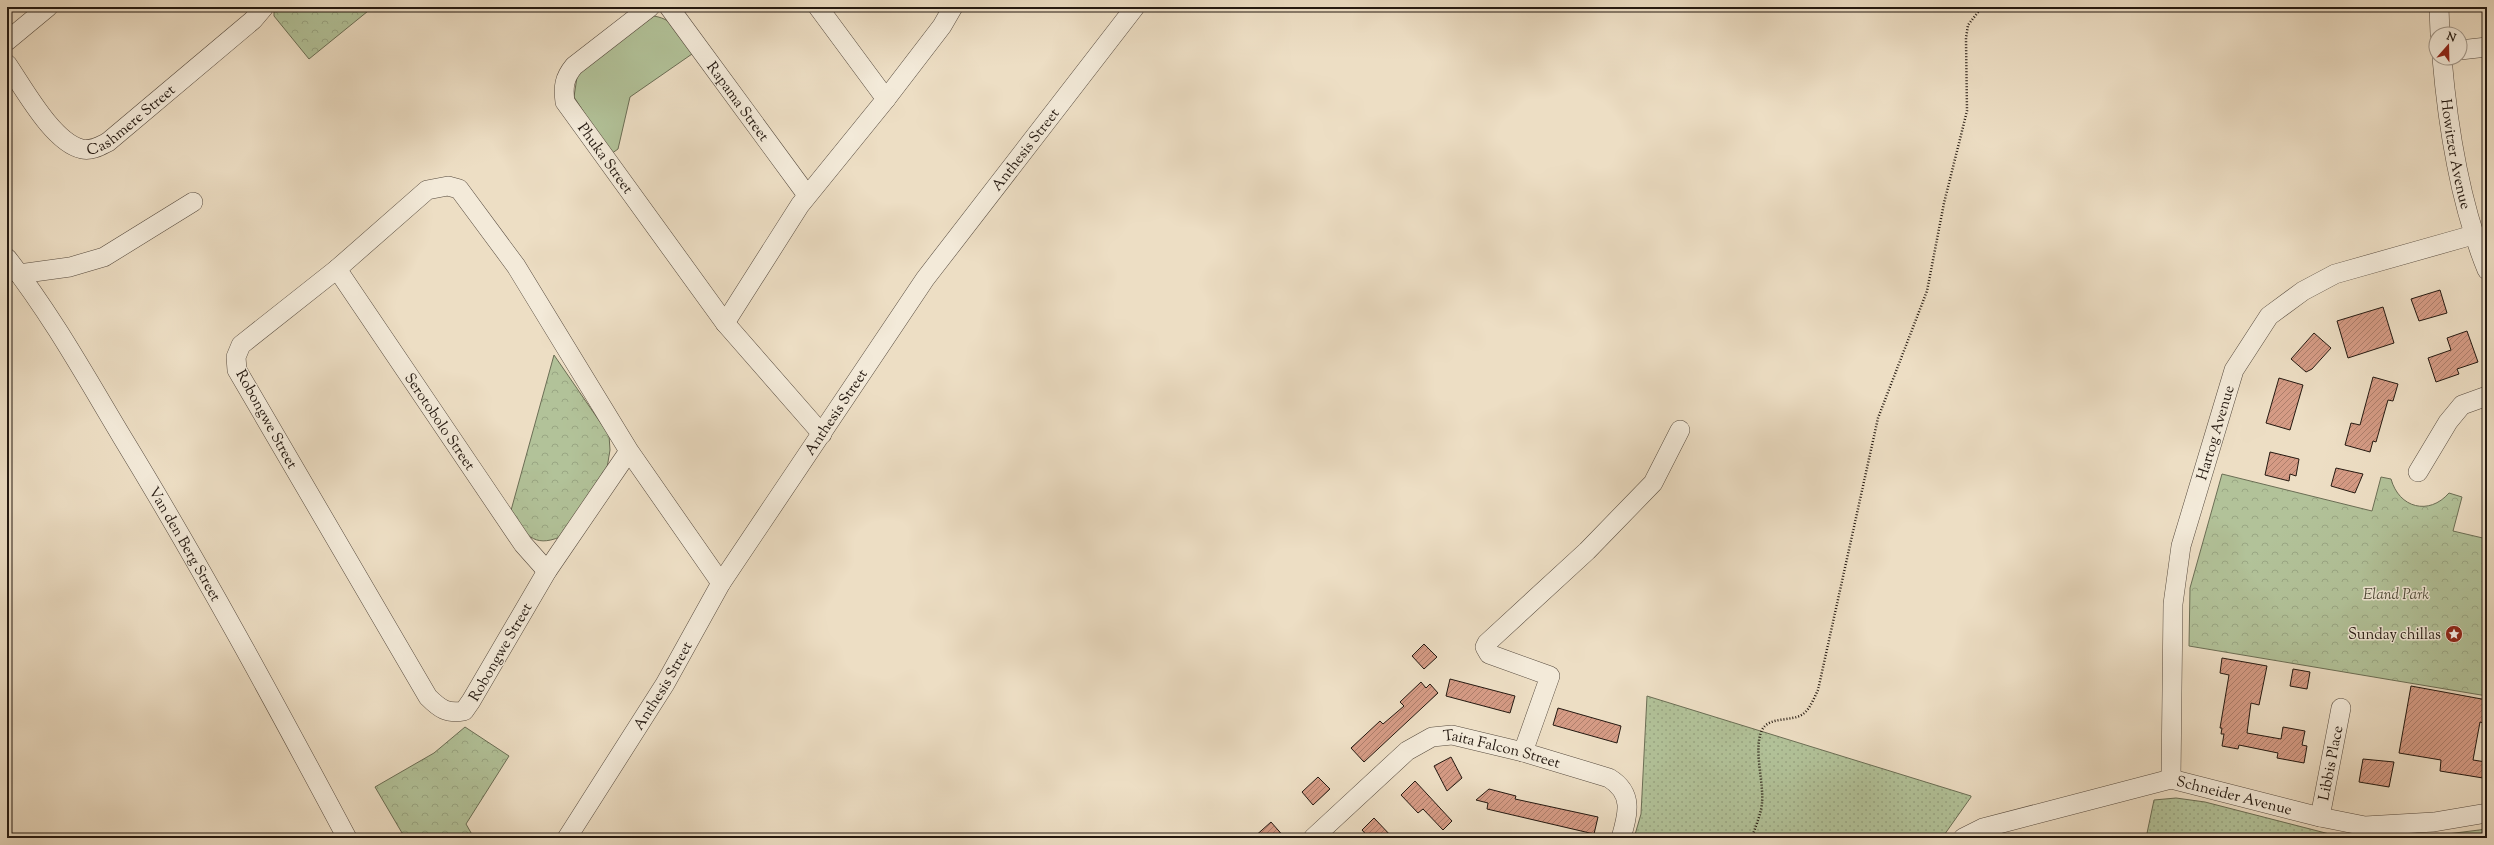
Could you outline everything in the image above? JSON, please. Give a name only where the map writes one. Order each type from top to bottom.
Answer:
[{"type":"street","points":[[7,41],[48,7]]},
{"type":"street","name":"Cashmere Street","points":[[7,64],[50,125],[62,138],[82,149],[95,149],[108,142],[253,20],[264,7]]},
{"type":"street","name":"Phuka Street","points":[[650,7],[574,66],[566,75],[563,89],[565,102],[725,324],[822,434]]},
{"type":"street","name":"Rapama Street","points":[[669,7],[807,196]]},
{"type":"street","points":[[818,7],[886,99]]},
{"type":"street","points":[[725,324],[807,196],[886,99],[942,26],[953,7]]},
{"type":"street","name":"Anthesis Street","points":[[567,838],[665,684],[721,583],[946,249],[1075,87],[1135,7]]},
{"type":"street","points":[[2439,7],[2440,26]]},
{"type":"street","points":[[2468,49],[2487,47]]},
{"type":"street","name":"Howitzer Avenue","points":[[2443,66],[2446,107],[2473,235],[2487,270]]},
{"type":"street","name":"Robongwe Street","points":[[628,451],[547,571],[464,711],[453,713],[441,710],[428,697],[237,370],[236,357],[241,345],[337,269],[427,190],[448,186],[459,190],[516,266],[628,451],[721,583]]},
{"type":"street","points":[[19,274],[70,267],[104,257],[193,202]]},
{"type":"street","name":"Hartog Avenue","points":[[2171,779],[2172,604],[2175,577],[2181,546],[2234,370],[2268,316],[2303,291],[2335,274],[2473,235]]},
{"type":"street","name":"Van den Berg Street","points":[[7,258],[71,352],[154,489],[236,634],[347,838]]},
{"type":"street","name":"Serotobolo Street","points":[[337,269],[522,544],[547,571]]},
{"type":"street","points":[[2418,472],[2448,422],[2462,405],[2487,396]]},
{"type":"street","points":[[1523,752],[1550,676],[1489,654],[1485,648],[1487,643],[1587,551],[1653,483],[1680,430]]},
{"type":"street","name":"Libbis Place","points":[[2320,817],[2341,708]]},
{"type":"street","name":"Taita Falcon Street","points":[[1313,838],[1407,751],[1424,740],[1445,735],[1460,736],[1523,752],[1600,775],[1615,782],[1628,801],[1628,813],[1621,838]]},
{"type":"street","name":"Schneider Avenue","points":[[1963,838],[1983,828],[2171,779],[2320,817],[2364,826],[2386,826],[2434,822],[2487,813]]},
{"type":"path","points":[[1752,838],[1762,803],[1759,757],[1762,729],[1771,722],[1793,718],[1804,713],[1818,690],[1878,418],[1927,291],[1944,203],[1967,111],[1966,38],[1968,25],[1982,7]]},
{"type":"green space","points":[[274,7],[373,7],[309,59],[274,16]]},
{"type":"green space","points":[[654,16],[668,21],[678,29],[692,54],[630,97],[618,149],[611,154],[574,97],[577,77],[585,65]]},
{"type":"green space","points":[[554,355],[609,435],[610,450],[607,468],[560,537],[543,541],[537,540],[526,533],[510,514]]},
{"type":"green space","name":"Eland Park","points":[[2222,474],[2372,511],[2381,477],[2391,479],[2395,489],[2401,497],[2416,506],[2433,505],[2449,493],[2462,497],[2453,531],[2487,539],[2487,696],[2189,646],[2190,588]]},
{"type":"green space","points":[[1647,696],[1971,797],[1942,838],[1634,838],[1641,814]]},
{"type":"green space","points":[[465,727],[509,756],[466,824],[474,838],[405,838],[375,787],[434,753]]},
{"type":"green space","points":[[2176,798],[2205,802],[2345,838],[2146,838],[2154,800]]},
{"type":"green space","points":[[2487,829],[2487,838],[2415,838]]},
{"type":"building","points":[[2440,290],[2447,313],[2419,321],[2411,299]]},
{"type":"building","points":[[2383,307],[2394,343],[2348,358],[2337,321]]},
{"type":"building","points":[[2467,331],[2478,362],[2457,369],[2459,374],[2436,382],[2428,358],[2451,350],[2447,338]]},
{"type":"building","points":[[2314,333],[2331,348],[2312,369],[2306,372],[2291,359]]},
{"type":"building","points":[[2373,377],[2398,384],[2393,401],[2388,400],[2376,442],[2373,441],[2370,452],[2345,445],[2351,423],[2360,425]]},
{"type":"building","points":[[2279,378],[2303,385],[2290,430],[2266,423]]},
{"type":"building","points":[[2270,452],[2299,459],[2296,476],[2290,474],[2289,481],[2265,475]]},
{"type":"building","points":[[2336,468],[2363,474],[2355,493],[2331,486]]},
{"type":"building","points":[[1424,644],[1437,657],[1424,669],[1412,656]]},
{"type":"building","points":[[2222,658],[2267,666],[2259,705],[2251,703],[2247,733],[2281,739],[2283,727],[2305,731],[2302,745],[2307,746],[2304,763],[2277,758],[2278,753],[2239,745],[2238,749],[2222,746],[2224,734],[2221,734],[2222,728],[2220,728],[2229,675],[2220,673]]},
{"type":"building","points":[[2293,669],[2310,672],[2307,689],[2290,686]]},
{"type":"building","points":[[1450,679],[1515,696],[1510,713],[1446,696]]},
{"type":"building","points":[[1421,682],[1426,688],[1430,684],[1438,693],[1364,762],[1351,748],[1380,721],[1383,724],[1404,706],[1400,702]]},
{"type":"building","points":[[2411,686],[2487,700],[2487,724],[2480,722],[2473,760],[2486,762],[2483,778],[2440,771],[2441,760],[2399,753]]},
{"type":"building","points":[[1558,708],[1621,726],[1617,743],[1553,725]]},
{"type":"building","points":[[1451,757],[1462,778],[1447,791],[1434,766]]},
{"type":"building","points":[[2363,759],[2394,762],[2389,787],[2359,782]]},
{"type":"building","points":[[1318,777],[1330,789],[1313,805],[1302,792]]},
{"type":"building","points":[[1415,781],[1452,821],[1443,830],[1423,809],[1418,813],[1401,795]]},
{"type":"building","points":[[1489,789],[1516,796],[1515,799],[1598,817],[1594,834],[1487,809],[1488,803],[1476,800]]},
{"type":"building","points":[[1374,818],[1393,838],[1369,838],[1362,830]]},
{"type":"building","points":[[1271,822],[1285,838],[1253,838]]},
{"type":"place","name":"Sunday chillas","points":[[2454,634]]}]
